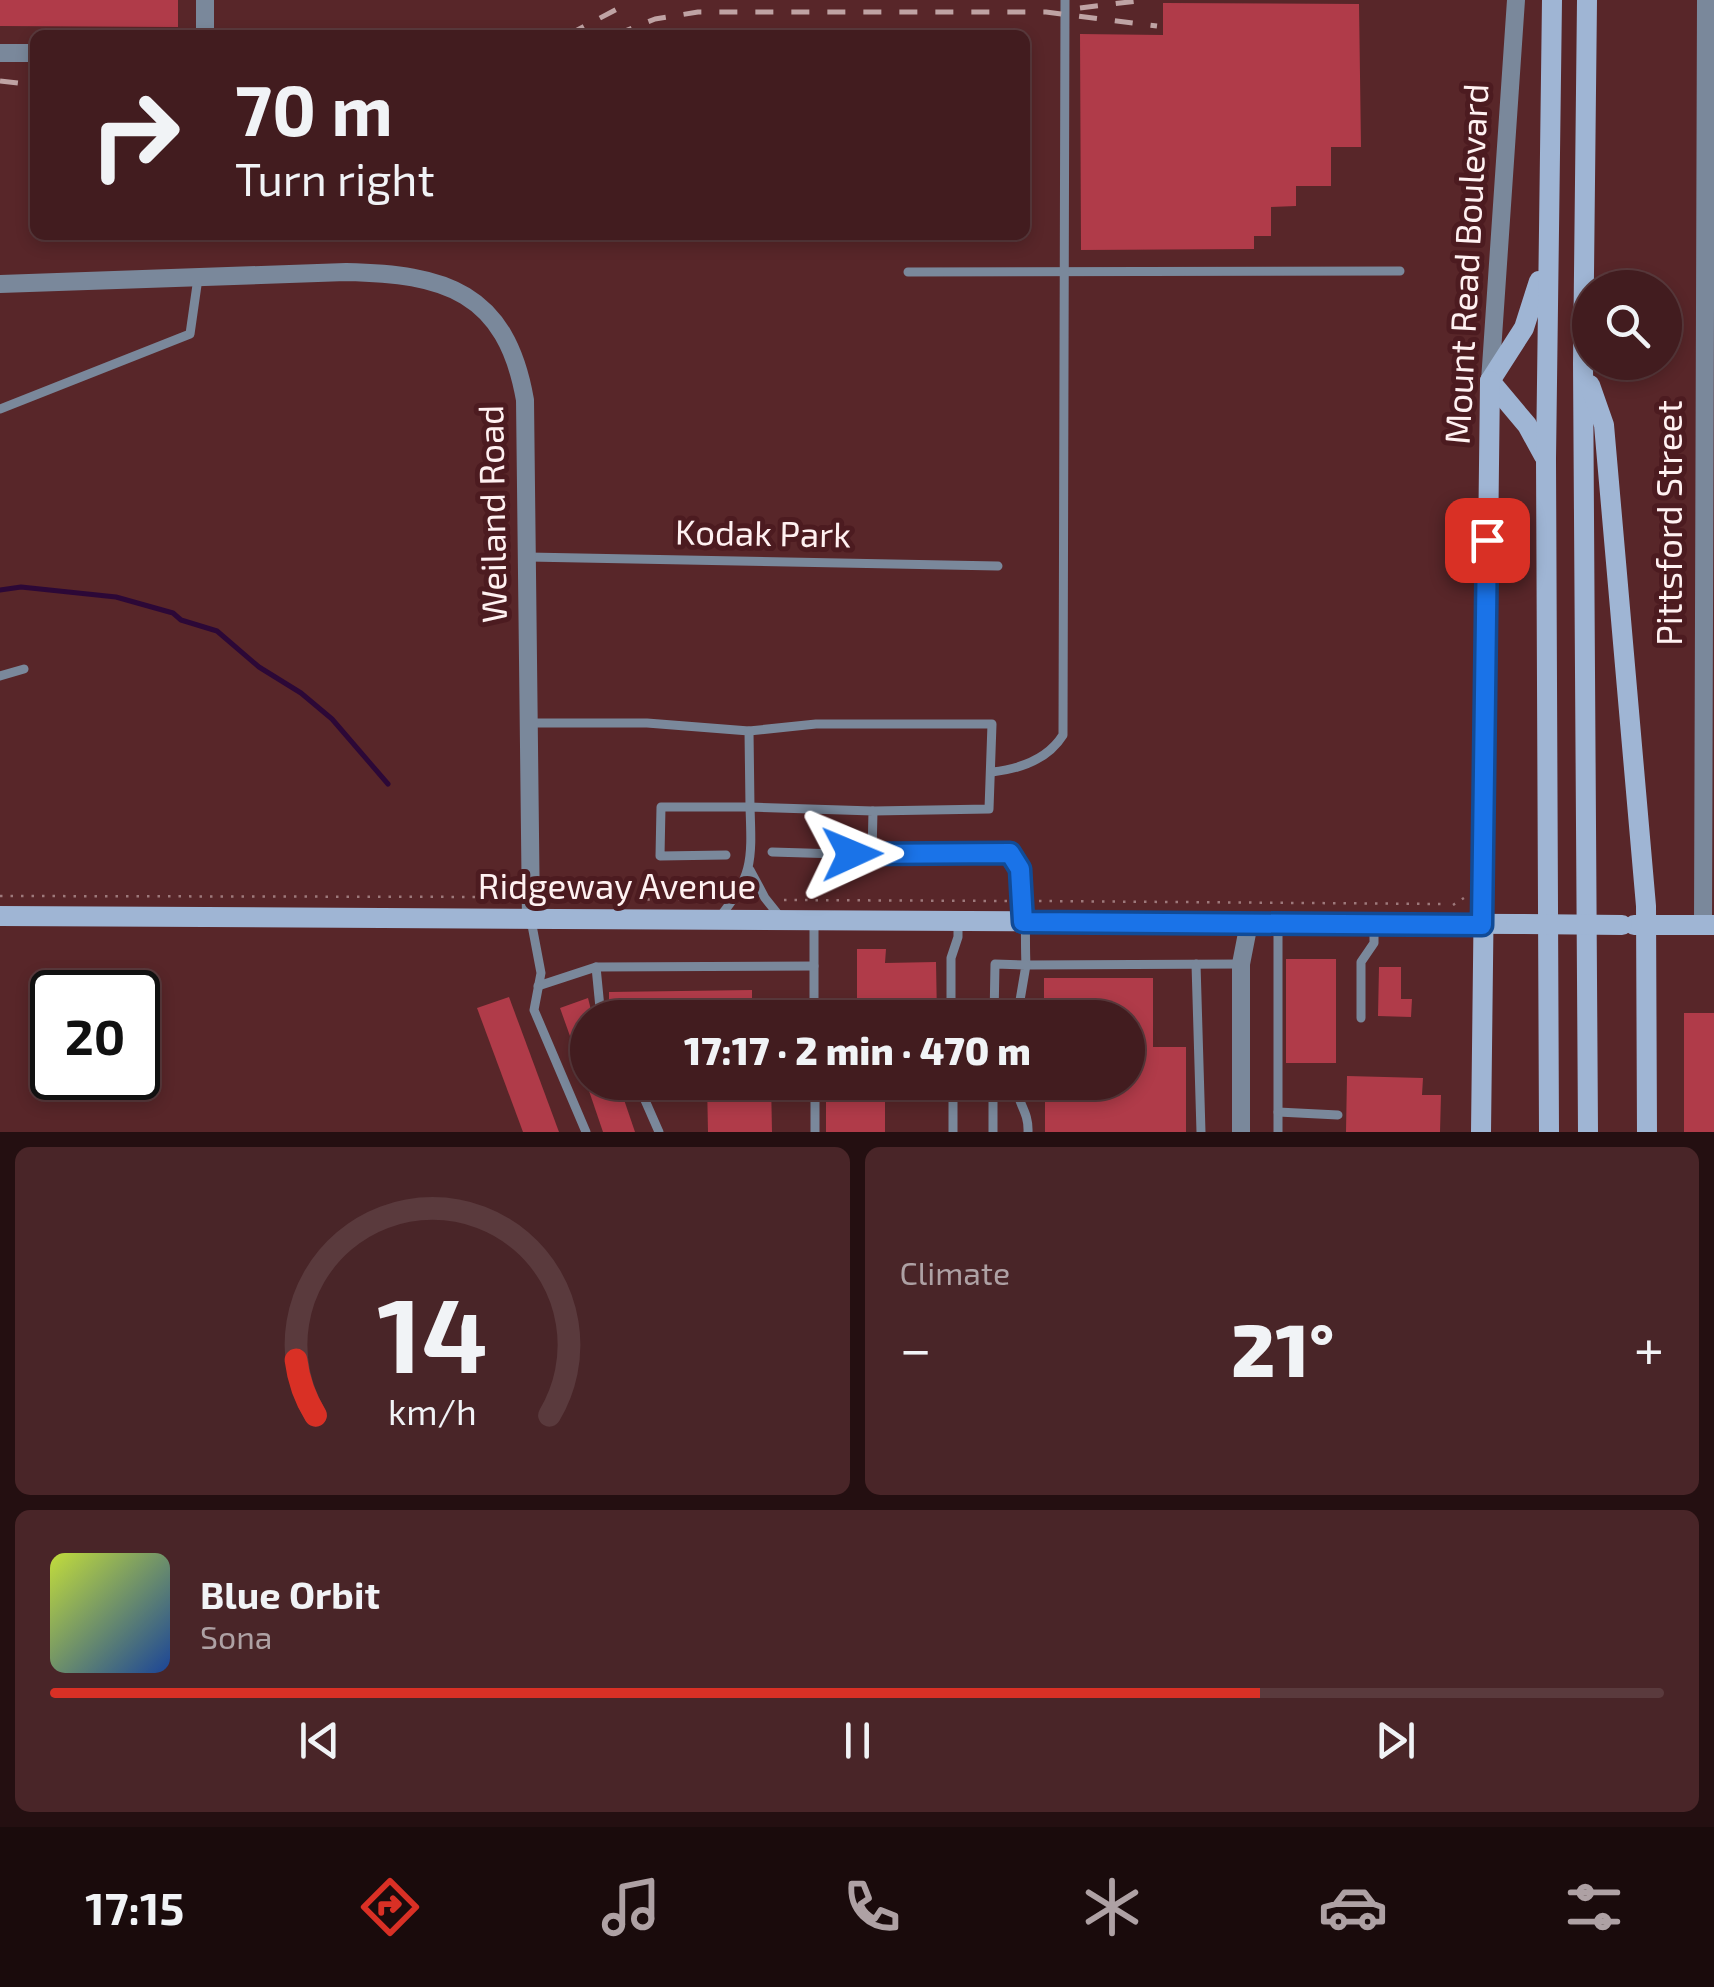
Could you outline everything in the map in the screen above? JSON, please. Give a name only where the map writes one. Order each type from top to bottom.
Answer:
[{"type":"main road","name":"Mount Read Boulevard","points":[[1549,1132],[1546,459],[1552,0]]},
{"type":"main road","points":[[1585,270],[1587,0]]},
{"type":"main road","points":[[1546,459],[1527,425],[1490,381],[1524,328],[1536,297],[1547,230]]},
{"type":"main road","points":[[1584,380],[1588,1132]]},
{"type":"main road","points":[[1589,380],[1604,425],[1646,925],[1648,1132]]},
{"type":"main road","name":"Mount Read Boulevard","points":[[1481,1132],[1490,381]]},
{"type":"main road","name":"Ridgeway Avenue","points":[[0,916],[716,921],[781,911],[814,921],[958,922],[1023,911],[1278,923],[1708,925]]},
{"type":"street","points":[[205,0],[205,30]]},
{"type":"street","name":"Mount Read Boulevard","points":[[1490,381],[1516,0]]},
{"type":"street","name":"Pittsford Street","points":[[1706,0],[1710,89],[1708,925]]},
{"type":"street","points":[[0,54],[30,54]]},
{"type":"street","name":"Weiland Road","points":[[0,284],[400,274],[436,281],[481,308],[509,346],[520,371],[525,400],[531,920]]},
{"type":"street","points":[[1242,1132],[1242,964],[1249,922]]},
{"type":"lane","points":[[992,772],[1032,762],[1063,735],[1065,0]]},
{"type":"lane","points":[[908,272],[1400,271]]},
{"type":"lane","points":[[0,409],[190,334],[198,278]]},
{"type":"lane","name":"Kodak Park","points":[[528,557],[998,566]]},
{"type":"lane","points":[[0,676],[24,669]]},
{"type":"lane","points":[[530,722],[647,723],[749,731],[816,724],[992,724],[989,809],[661,807],[660,856],[726,855]]},
{"type":"lane","points":[[749,731],[750,870],[765,898],[781,911]]},
{"type":"lane","points":[[872,855],[873,811]]},
{"type":"lane","points":[[772,852],[1010,853],[1020,869],[1023,911],[1026,965],[1020,1000]]},
{"type":"lane","points":[[716,921],[735,898],[750,870]]},
{"type":"lane","points":[[531,920],[541,973],[534,1010],[586,1132]]},
{"type":"lane","points":[[814,921],[814,1000]]},
{"type":"lane","points":[[951,1000],[950,958],[958,937],[958,922]]},
{"type":"lane","points":[[1278,923],[1278,1132]]},
{"type":"lane","points":[[1361,1018],[1361,962],[1374,943],[1374,924]]},
{"type":"lane","points":[[994,1000],[995,964],[1242,964]]},
{"type":"lane","points":[[1196,964],[1201,1132]]},
{"type":"lane","points":[[538,986],[596,967],[814,966]]},
{"type":"lane","points":[[596,967],[599,1000]]},
{"type":"lane","points":[[645,1100],[658,1132]]},
{"type":"lane","points":[[814,1100],[815,1132]]},
{"type":"lane","points":[[953,1100],[953,1132]]},
{"type":"lane","points":[[993,1132],[994,1100]]},
{"type":"lane","points":[[1019,1100],[1029,1113],[1028,1132]]},
{"type":"lane","points":[[1278,1112],[1338,1115]]},
{"type":"path","points":[[553,895],[582,899],[724,900]]},
{"type":"path","points":[[0,896],[510,897]]},
{"type":"path","points":[[781,911],[1451,906],[1464,896],[1482,896]]},
{"type":"building","points":[[0,0],[178,0],[178,27],[0,26]]},
{"type":"building","points":[[1163,3],[1359,4],[1361,147],[1331,147],[1331,186],[1296,186],[1296,206],[1271,207],[1271,236],[1254,236],[1254,249],[1081,250],[1080,34],[1163,35]]},
{"type":"building","points":[[857,949],[886,949],[885,963],[936,962],[937,1000],[857,1000]]},
{"type":"building","points":[[1286,959],[1336,959],[1336,1063],[1286,1063]]},
{"type":"building","points":[[1379,967],[1401,967],[1401,999],[1412,999],[1411,1017],[1378,1016]]},
{"type":"building","points":[[1044,978],[1153,978],[1153,1047],[1186,1047],[1186,1132],[1045,1132],[1045,1100],[1145,1100],[1145,1000],[1044,1000]]},
{"type":"building","points":[[752,990],[752,1000],[609,1000],[609,992]]},
{"type":"building","points":[[509,997],[559,1132],[523,1132],[477,1008]]},
{"type":"building","points":[[570,1004],[570,1036],[560,1008]]},
{"type":"building","points":[[1684,1013],[1714,1013],[1714,1132],[1684,1132]]},
{"type":"building","points":[[1347,1076],[1423,1078],[1422,1095],[1441,1095],[1440,1132],[1346,1132]]},
{"type":"building","points":[[592,1100],[624,1100],[635,1132],[603,1132]]},
{"type":"building","points":[[707,1100],[771,1100],[772,1132],[708,1132]]},
{"type":"building","points":[[826,1100],[885,1100],[885,1132],[826,1132]]},
{"type":"waterway","points":[[0,590],[21,587],[116,597],[173,613],[181,620],[217,631],[259,667],[301,693],[332,719],[388,784]]},
{"type":"railway","points":[[577,30],[629,0]]},
{"type":"railway","points":[[1080,8],[1145,0]]},
{"type":"railway","points":[[628,30],[655,19],[698,12],[1046,12],[1157,26]]},
{"type":"railway","points":[[0,81],[30,84]]},
{"type":"route","points":[[852,854],[1010,853],[1020,869],[1023,922],[1482,925],[1487,540]]}]
